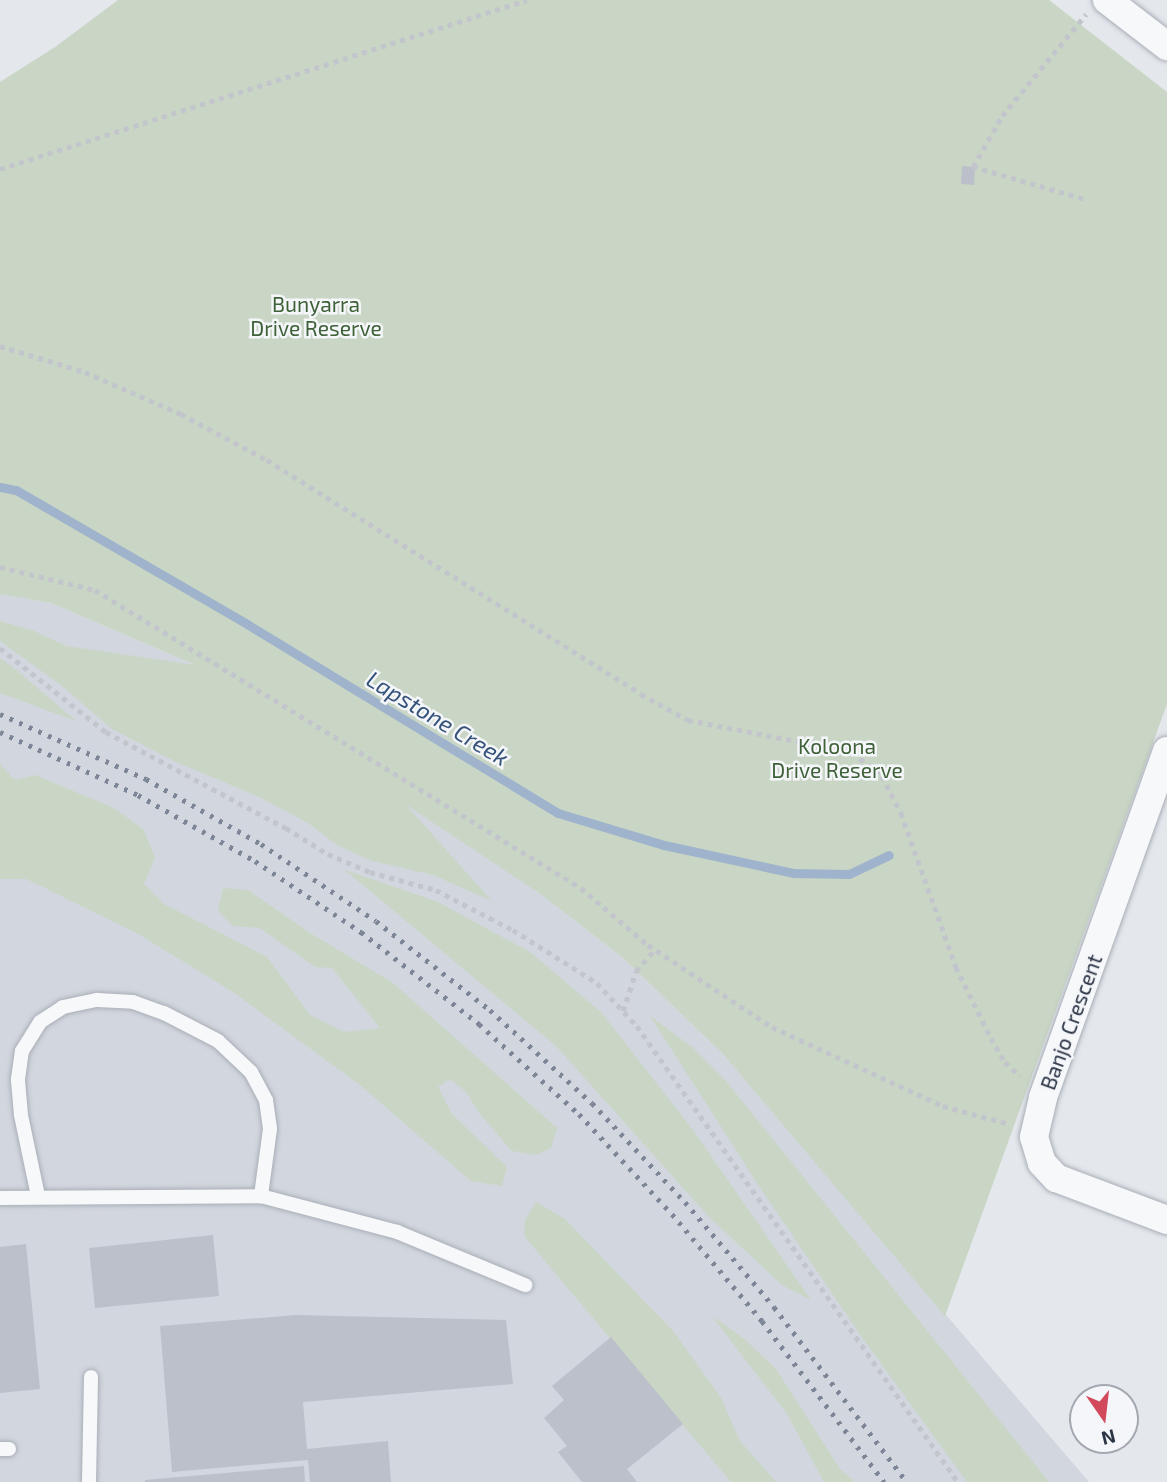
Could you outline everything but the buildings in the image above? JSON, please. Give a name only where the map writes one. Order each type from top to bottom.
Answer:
[{"type":"street","points":[[1098,4],[1167,46]]},
{"type":"street","name":"Banjo Crescent","points":[[1167,751],[1043,1098],[1035,1130],[1037,1151],[1042,1163],[1056,1178],[1167,1220]]},
{"type":"lane","points":[[38,1196],[21,1115],[18,1079],[22,1051],[40,1022],[64,1007],[97,1000],[133,1002],[164,1013],[218,1041],[250,1072],[266,1100],[270,1129],[261,1196]]},
{"type":"lane","points":[[0,1198],[261,1196],[397,1232],[524,1285]]},
{"type":"lane","points":[[89,1482],[90,1377]]},
{"type":"path","points":[[0,169],[527,0]]},
{"type":"path","points":[[1083,199],[973,167],[1002,116],[1098,4]]},
{"type":"path","points":[[0,346],[85,372],[181,414],[267,460],[641,694],[688,720],[852,752],[882,776],[901,813],[941,932],[991,1038],[1005,1062],[1043,1098]]},
{"type":"path","points":[[0,567],[95,590],[581,888],[655,949],[784,1032],[943,1106],[1035,1130]]},
{"type":"path","points":[[0,648],[106,732],[286,828],[328,854],[370,872],[436,890],[513,930],[597,983],[637,1026],[958,1482]]},
{"type":"path","points":[[622,1011],[636,971],[655,949]]},
{"type":"shaded area","points":[[0,594],[51,603],[232,681],[539,893],[623,958],[723,1054],[1089,1482],[0,1482]]},
{"type":"green space","points":[[118,0],[1049,0],[1167,92],[1167,704],[945,1316],[723,1054],[623,958],[539,893],[405,804],[492,901],[433,875],[369,860],[337,845],[308,823],[261,798],[174,761],[112,729],[62,686],[0,641],[0,621],[34,631],[66,646],[195,665],[51,603],[0,594],[0,82],[55,47]]},
{"type":"green space","points":[[0,658],[14,668],[76,721],[0,693]]},
{"type":"green space","points":[[0,764],[15,780],[35,775],[114,808],[144,830],[155,858],[144,884],[164,904],[267,957],[310,1015],[344,1032],[380,1028],[332,968],[315,967],[260,928],[233,926],[218,911],[223,888],[248,890],[310,933],[393,983],[557,1128],[551,1148],[536,1155],[512,1151],[480,1114],[466,1092],[450,1079],[438,1087],[452,1114],[507,1167],[502,1186],[471,1181],[360,1085],[233,992],[140,935],[33,882],[26,879],[0,879]]},
{"type":"green space","points":[[345,870],[438,902],[530,952],[601,1012],[693,1130],[811,1300],[782,1285],[710,1218],[556,1046]]},
{"type":"green space","points":[[650,1016],[692,1047],[726,1081],[1049,1482],[967,1482],[861,1336],[759,1186]]},
{"type":"green space","points":[[536,1202],[565,1219],[673,1331],[720,1396],[740,1441],[776,1482],[731,1482],[524,1236],[525,1220]]},
{"type":"green space","points":[[712,1316],[743,1338],[776,1369],[840,1469],[855,1482],[824,1482],[787,1414]]},
{"type":"waterway","name":"Lapstone Creek","points":[[0,487],[16,490],[247,624],[558,813],[664,845],[793,873],[849,874],[889,855]]},
{"type":"railway","points":[[0,714],[146,779],[261,844],[376,921],[490,1010],[592,1103],[685,1202],[774,1307],[907,1482]]},
{"type":"railway","points":[[0,732],[138,795],[255,861],[361,932],[479,1024],[579,1114],[672,1214],[762,1321],[884,1482]]},
{"type":"park label","name":"Bunyarra Drive Reserve","points":[[316,316]]},
{"type":"park label","name":"Koloona Drive Reserve","points":[[837,758]]}]
